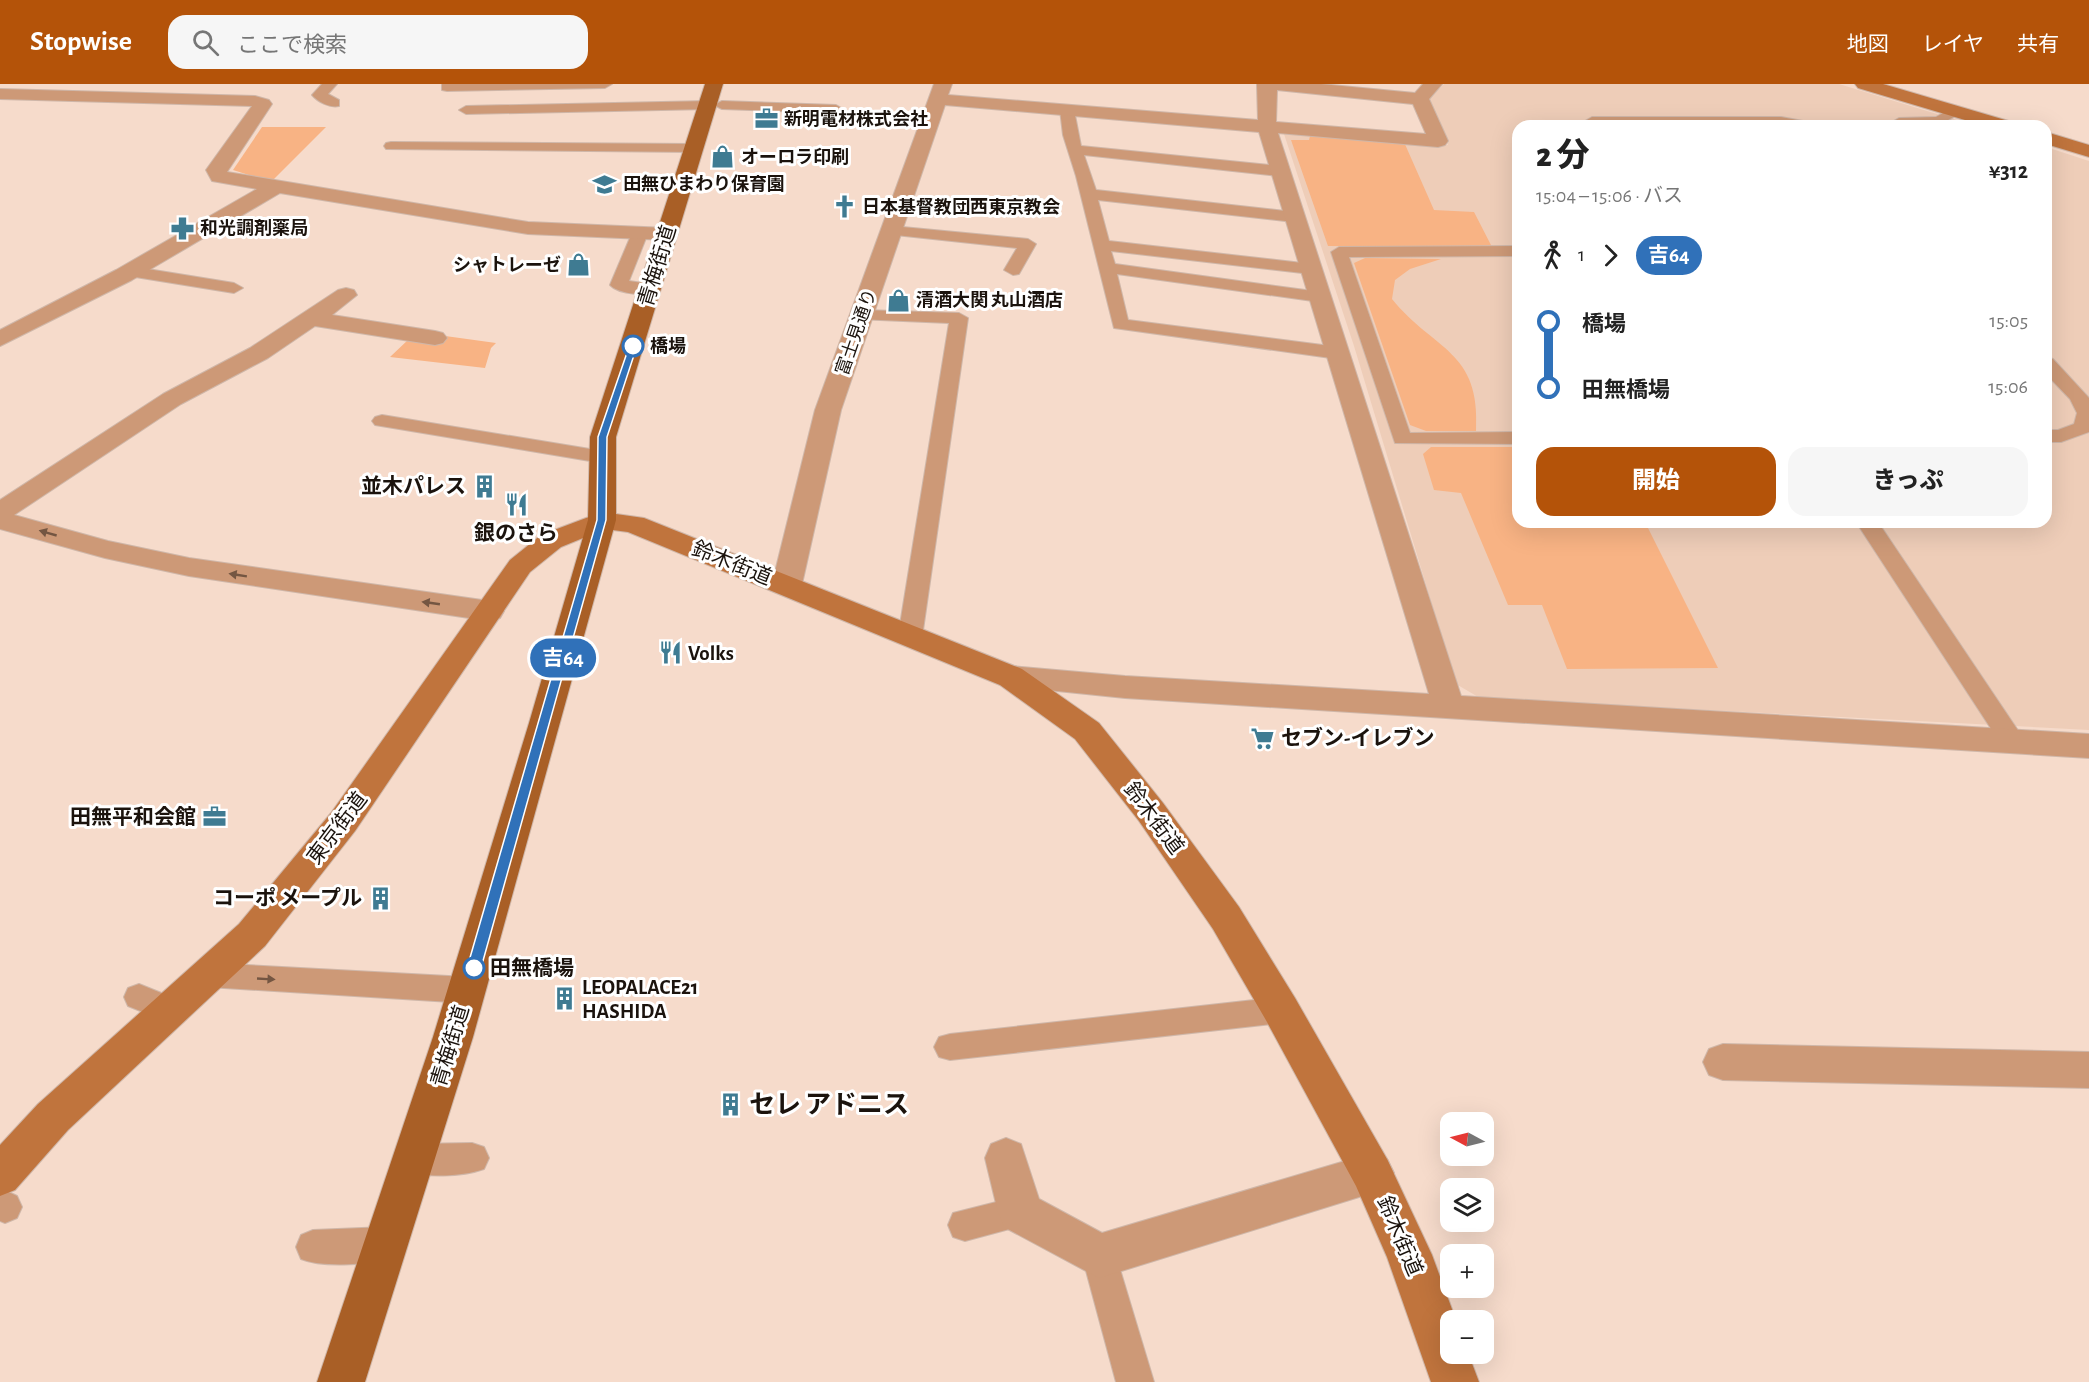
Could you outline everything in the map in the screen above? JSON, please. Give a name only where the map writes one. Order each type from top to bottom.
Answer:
[{"type":"main road","points":[[1864,84],[1985,120]]},
{"type":"main road","name":"青梅街道","points":[[341,1382],[467,990],[602,520],[603,437],[650,289],[654,234],[695,147],[715,98]]},
{"type":"main road","points":[[2052,140],[2089,151]]},
{"type":"main road","name":"鈴木街道","points":[[602,520],[634,524],[787,584],[909,637],[1011,677],[1087,731],[1151,813],[1226,918],[1281,1010],[1372,1173],[1413,1264],[1455,1382]]},
{"type":"main road","name":"東京街道","points":[[2,1196],[53,1117],[154,1004],[208,975],[252,935],[343,822],[514,574],[532,555],[552,541],[602,520]]},
{"type":"street","points":[[0,94],[11,84]]},
{"type":"street","points":[[1420,99],[1268,84],[1267,127],[1448,705]]},
{"type":"street","points":[[1420,99],[1433,84]]},
{"type":"street","points":[[939,91],[1067,110],[1438,141],[1420,99]]},
{"type":"street","name":"富士見通り","points":[[787,584],[828,410],[863,315],[939,91]]},
{"type":"street","points":[[0,94],[199,98],[263,104],[216,170],[219,177],[528,228],[593,234],[654,234]]},
{"type":"street","points":[[0,339],[129,271],[276,187]]},
{"type":"street","points":[[0,512],[172,399],[259,353],[346,295]]},
{"type":"street","points":[[313,319],[435,338]]},
{"type":"street","points":[[0,520],[105,549],[189,567],[489,611]]},
{"type":"street","points":[[1011,677],[1125,687],[2089,746]]},
{"type":"street","points":[[1723,1062],[2089,1070]]},
{"type":"street","points":[[1006,1158],[1020,1212],[1099,1256],[1372,1173]]},
{"type":"lane","points":[[330,84],[319,95],[333,103]]},
{"type":"lane","points":[[447,87],[605,84]]},
{"type":"lane","points":[[466,110],[715,98],[836,109]]},
{"type":"lane","points":[[1067,110],[1066,125],[1089,194],[1120,324],[1338,354]]},
{"type":"lane","points":[[1940,120],[1954,111]]},
{"type":"lane","points":[[391,146],[695,147]]},
{"type":"lane","points":[[1076,150],[1279,171]]},
{"type":"lane","points":[[1089,194],[1294,217]]},
{"type":"lane","points":[[892,231],[1028,244],[1013,270]]},
{"type":"lane","points":[[1103,246],[1311,269]]},
{"type":"lane","points":[[1512,251],[1339,252],[1402,439],[1512,438]]},
{"type":"lane","points":[[1108,268],[1320,297]]},
{"type":"lane","points":[[129,271],[234,288]]},
{"type":"lane","points":[[863,315],[959,318],[909,637]]},
{"type":"lane","points":[[2052,369],[2079,397],[2087,413],[2083,427],[2061,436],[2052,436]]},
{"type":"lane","points":[[382,421],[602,457]]},
{"type":"lane","points":[[1871,528],[2012,741]]},
{"type":"lane","points":[[208,975],[467,990]]},
{"type":"lane","points":[[950,1047],[1281,1010]]},
{"type":"lane","points":[[414,1159],[472,1158]]},
{"type":"lane","points":[[965,1225],[1020,1212]]},
{"type":"lane","points":[[313,1247],[386,1244]]},
{"type":"lane","points":[[1099,1256],[1135,1382]]},
{"type":"shaded area","points":[[1444,84],[1839,84],[1956,120],[1512,120],[1512,528],[2052,528],[2052,149],[2089,161],[2089,730],[1480,698],[1456,684],[1354,346],[1284,134],[1448,145],[1426,102]]},
{"type":"shaded area","points":[[262,127],[326,127],[271,182],[233,170]]},
{"type":"shaded area","points":[[1310,136],[1404,142],[1434,210],[1474,212],[1492,247],[1328,246],[1291,140],[1309,140]]},
{"type":"shaded area","points":[[1365,258],[1441,259],[1410,269],[1395,280],[1392,299],[1463,367],[1471,384],[1476,404],[1476,431],[1426,431],[1410,425],[1354,263]]},
{"type":"shaded area","points":[[438,335],[496,343],[491,348],[485,368],[390,357],[409,339]]},
{"type":"shaded area","points":[[1431,447],[1512,447],[1512,528],[1648,528],[1718,668],[1567,669],[1542,605],[1508,605],[1461,493],[1434,490],[1423,454]]},
{"type":"bus line","name":"吉64","points":[[474,968],[602,520],[603,437],[633,346]]},
{"type":"place","name":"新明電材株式会社","points":[[766,119]]},
{"type":"place","name":"オーロラ印刷","points":[[723,157]]},
{"type":"place","name":"田無ひまわり保育園","points":[[605,184]]},
{"type":"place","name":"日本基督教団西東京教会","points":[[844,207]]},
{"type":"place","name":"和光調剤薬局","points":[[182,228]]},
{"type":"place","name":"シャトレーゼ","points":[[579,265]]},
{"type":"place","name":"清酒大関 丸山酒店","points":[[898,300]]},
{"type":"place","name":"橋場","points":[[633,346]]},
{"type":"place","name":"並木パレス","points":[[484,486]]},
{"type":"place","name":"銀のさら","points":[[516,505]]},
{"type":"place","name":"Volks","points":[[670,653]]},
{"type":"place","name":"セブン-イレブン","points":[[1263,738]]},
{"type":"place","name":"田無平和会館","points":[[214,817]]},
{"type":"place","name":"コーポ メープル","points":[[380,898]]},
{"type":"place","name":"田無橋場","points":[[474,968]]},
{"type":"place","name":"LEOPALACE21 HASHIDA","points":[[564,999]]},
{"type":"place","name":"セレ アドニス","points":[[731,1104]]}]
